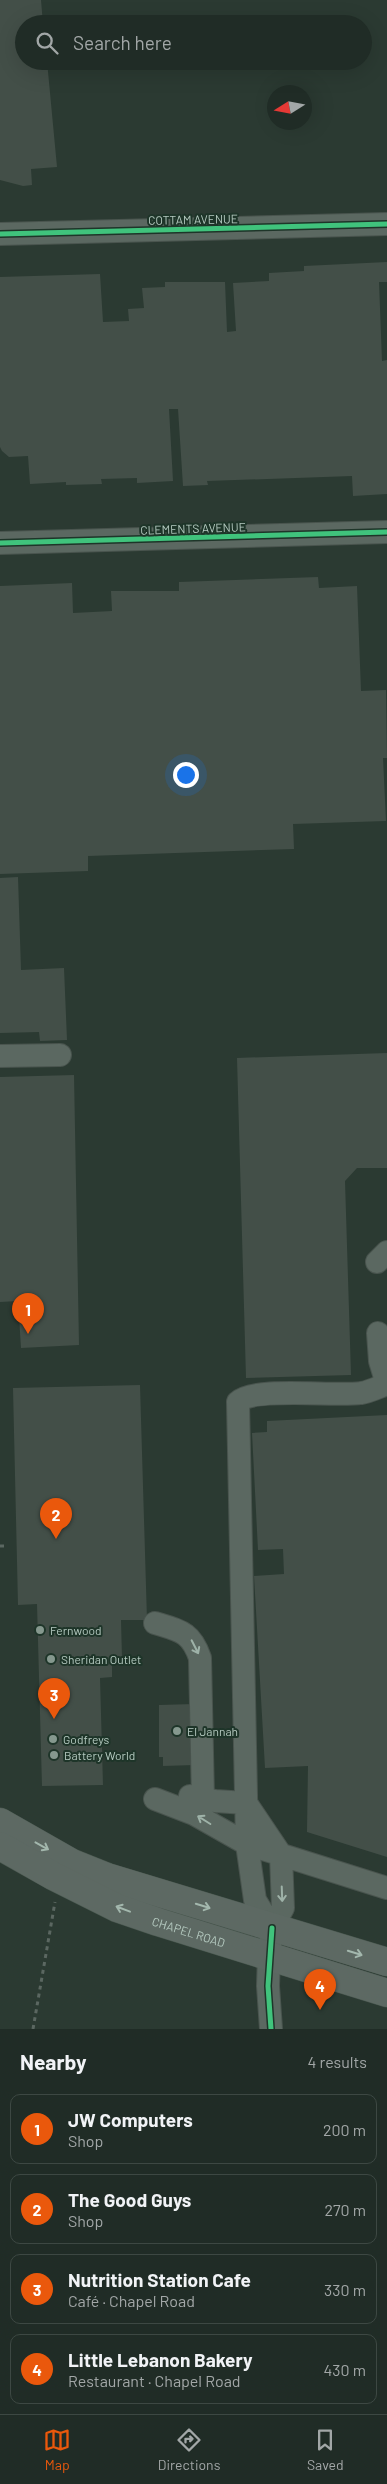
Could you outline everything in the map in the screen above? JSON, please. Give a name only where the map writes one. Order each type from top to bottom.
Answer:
[{"type":"main road","points":[[0,1822],[72,1863],[107,1877],[387,1962]]},
{"type":"main road","name":"CHAPEL ROAD","points":[[0,1846],[53,1876],[117,1908],[232,1946],[269,1955],[387,1993]]},
{"type":"street","name":"COTTAM AVENUE","points":[[0,234],[387,224]]},
{"type":"street","name":"CLEMENTS AVENUE","points":[[0,543],[387,532]]},
{"type":"street","points":[[0,1056],[60,1055]]},
{"type":"street","points":[[272,1928],[255,1900],[247,1844],[238,1402],[243,1398],[260,1395],[362,1393],[387,1384],[380,1361],[384,1334]]},
{"type":"street","points":[[155,1623],[181,1631],[194,1641],[200,1658],[203,1799]]},
{"type":"street","points":[[246,1803],[172,1795],[155,1798],[194,1814],[247,1844],[387,1888]]},
{"type":"street","points":[[246,1803],[280,1855],[283,1908],[272,1928],[269,1955],[268,1986],[271,2029]]},
{"type":"path","points":[[0,1546],[5,1546]]},
{"type":"path","points":[[32,2029],[56,1895]]},
{"type":"building","points":[[0,0],[41,0],[42,15],[15,15],[15,70],[48,70],[57,167],[31,169],[32,185],[23,186],[0,180]]},
{"type":"building","points":[[387,262],[387,282],[379,282],[382,361],[387,360],[387,494],[353,496],[352,476],[207,481],[208,485],[183,486],[178,409],[169,409],[173,481],[137,483],[137,478],[101,479],[102,484],[66,485],[66,482],[30,484],[28,456],[9,457],[0,447],[0,277],[100,274],[103,322],[129,321],[128,309],[144,308],[142,288],[165,287],[165,282],[225,282],[227,332],[236,331],[233,283],[269,281],[269,273],[304,271],[304,266]]},
{"type":"building","points":[[318,577],[319,588],[357,586],[361,691],[386,690],[387,758],[383,758],[386,821],[293,824],[294,849],[88,856],[88,871],[0,874],[0,586],[72,583],[73,613],[112,611],[111,591],[179,591],[179,582]]},
{"type":"building","points":[[18,877],[21,970],[64,968],[67,1040],[40,1041],[39,1032],[0,1033],[0,878]]},
{"type":"building","points":[[387,1053],[387,1168],[357,1168],[345,1181],[351,1375],[246,1378],[237,1058]]},
{"type":"building","points":[[74,1075],[79,1345],[21,1348],[18,1301],[0,1302],[0,1077]]},
{"type":"building","points":[[140,1385],[147,1620],[121,1620],[122,1658],[112,1658],[112,1677],[100,1678],[103,1785],[42,1786],[37,1604],[18,1605],[13,1388]]},
{"type":"building","points":[[387,1415],[387,1857],[307,1832],[308,1766],[265,1768],[254,1576],[284,1574],[283,1549],[258,1550],[252,1433],[267,1432],[267,1421]]},
{"type":"building","name":"El Jannah","points":[[194,1704],[195,1765],[163,1766],[163,1757],[159,1757],[159,1705]]},
{"type":"cycle path","points":[[0,234],[387,224]]},
{"type":"cycle path","points":[[0,543],[387,532]]},
{"type":"cycle path","points":[[271,2029],[268,1986],[272,1928]]},
{"type":"place","name":"JW Computers","points":[[28,1334]]},
{"type":"place","name":"The Good Guys","points":[[56,1539]]},
{"type":"place","name":"Fernwood","points":[[40,1630]]},
{"type":"place","name":"Sheridan Outlet","points":[[51,1659]]},
{"type":"place","name":"Nutrition Station Cafe","points":[[54,1719]]},
{"type":"place","name":"El Jannah","points":[[177,1731]]},
{"type":"place","name":"Godfreys","points":[[53,1739]]},
{"type":"place","name":"Battery World","points":[[54,1755]]},
{"type":"place","name":"Little Lebanon Bakery","points":[[320,2010]]}]
